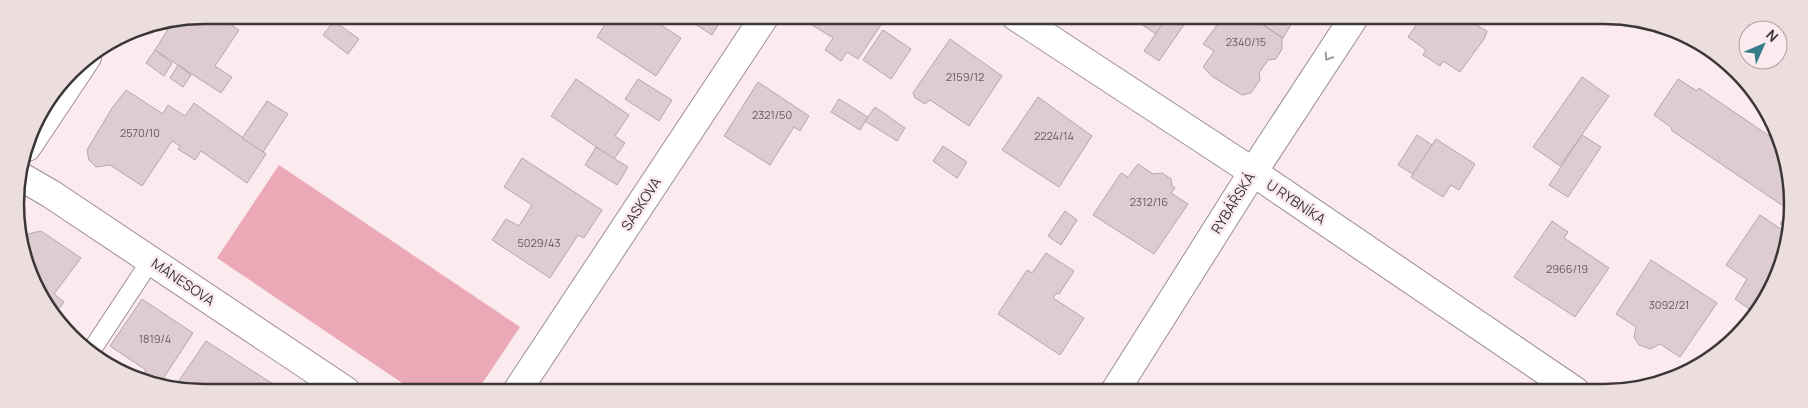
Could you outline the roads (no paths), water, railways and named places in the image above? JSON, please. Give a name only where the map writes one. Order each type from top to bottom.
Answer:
[{"type":"street","name":"SASKOVA","points":[[522,384],[760,24]]},
{"type":"street","name":"U RYBNÍKA","points":[[1027,24],[1252,172],[1565,384]]},
{"type":"street","name":"RYBÁŘSKÁ","points":[[1119,384],[1252,172],[1350,24]]},
{"type":"street","points":[[41,126],[70,83]]},
{"type":"street","name":"MÁNESOVA","points":[[25,179],[336,384]]},
{"type":"lane","points":[[94,347],[150,260]]}]
